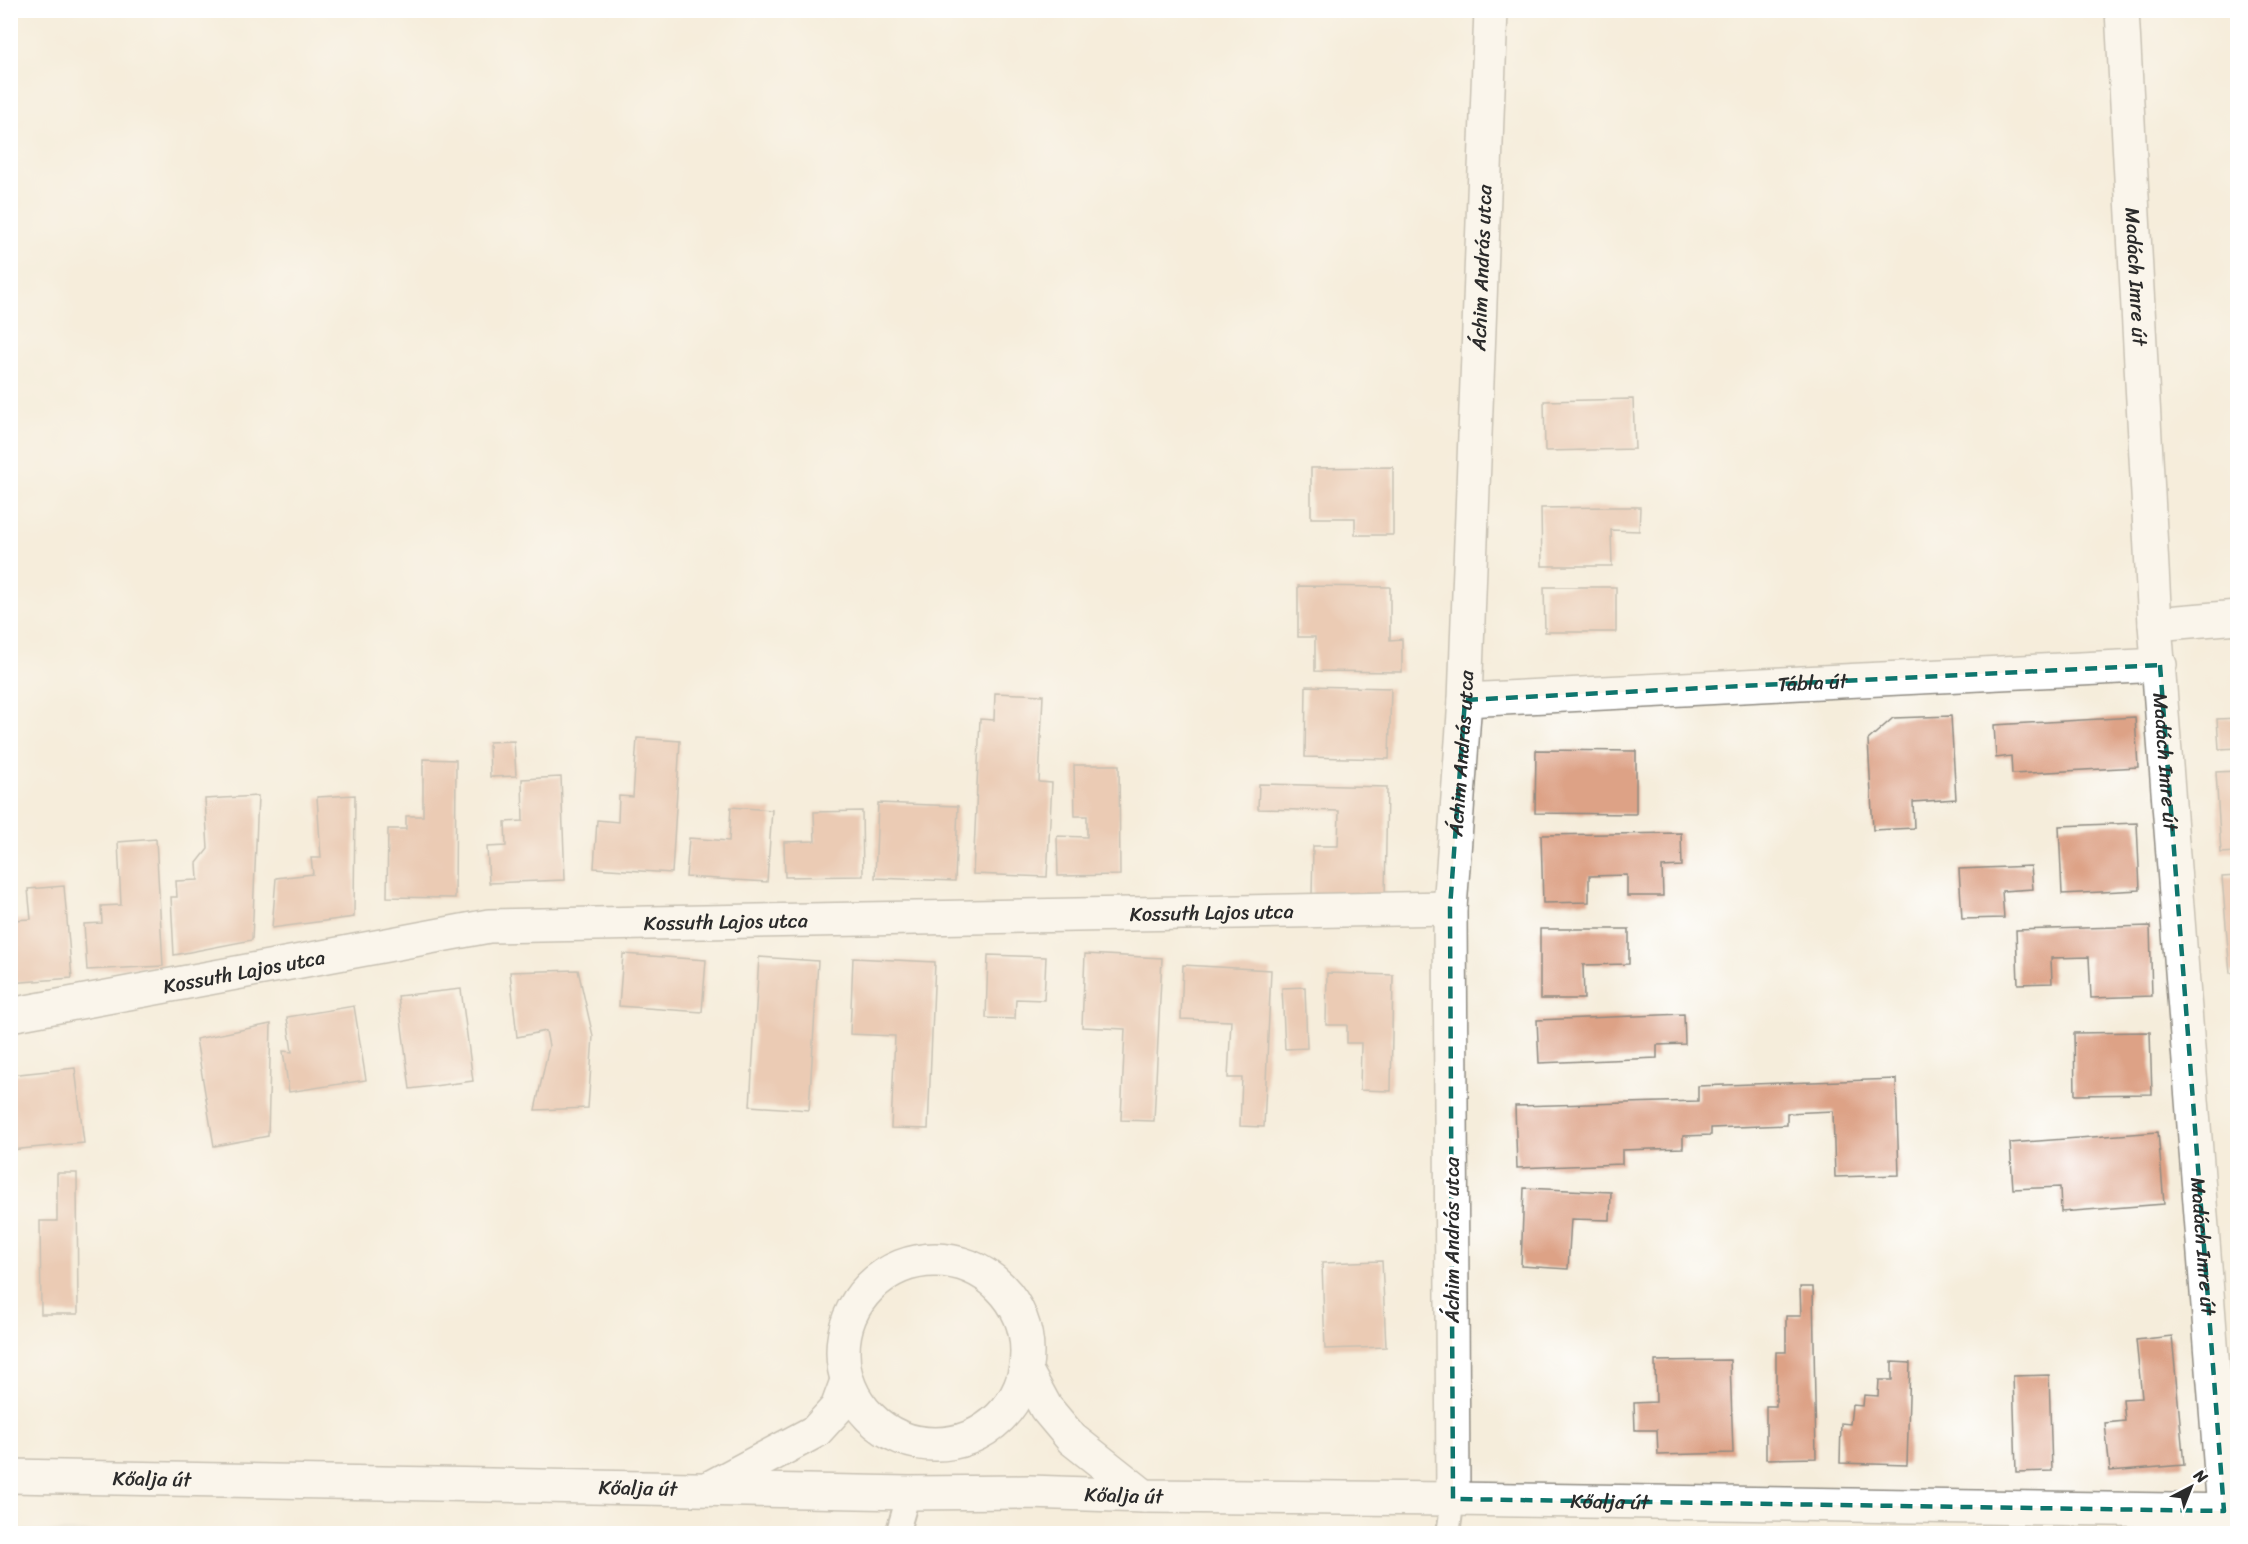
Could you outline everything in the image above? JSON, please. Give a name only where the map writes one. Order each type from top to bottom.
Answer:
[{"type":"street","name":"Áchim András utca","points":[[1453,1498],[1450,908],[1465,700],[1491,10]]},
{"type":"street","name":"Madách Imre út","points":[[2122,10],[2155,624],[2231,1511]]},
{"type":"street","points":[[2155,624],[2238,617]]},
{"type":"street","name":"Tábla út","points":[[1465,700],[2160,664]]},
{"type":"street","name":"Kossuth Lajos utca","points":[[10,1015],[489,926],[1450,908]]},
{"type":"street","points":[[946,1260],[976,1268],[1001,1286],[1019,1312],[1027,1342],[1026,1371],[1015,1400],[996,1422],[970,1438],[941,1444],[911,1441],[883,1428],[862,1407],[847,1381],[843,1351],[848,1321],[863,1294],[886,1273],[915,1262],[946,1260]]},
{"type":"street","points":[[1026,1371],[1046,1408],[1072,1439],[1144,1496]]},
{"type":"street","points":[[707,1488],[816,1431],[837,1408],[847,1381]]},
{"type":"street","points":[[922,1492],[941,1444]]},
{"type":"street","name":"Kőalja út","points":[[10,1476],[1030,1492],[1144,1496],[1453,1498],[2231,1511]]},
{"type":"lane","points":[[897,1533],[922,1492]]},
{"type":"lane","points":[[1448,1533],[1453,1498]]},
{"type":"highlighted area","points":[[2160,665],[2224,1511],[1453,1499],[1450,908],[1465,700]]},
{"type":"shaded area","points":[[11,1530],[144,1533],[11,1534]]},
{"type":"building","points":[[1633,399],[1635,449],[1545,451],[1544,401]]},
{"type":"building","points":[[1393,467],[1393,535],[1355,535],[1355,518],[1311,518],[1311,468]]},
{"type":"building","points":[[1640,507],[1639,531],[1611,530],[1612,566],[1542,566],[1541,508]]},
{"type":"building","points":[[1298,586],[1390,587],[1390,640],[1402,639],[1402,672],[1315,671],[1315,637],[1298,637]]},
{"type":"building","points":[[1544,587],[1616,587],[1616,632],[1545,632]]},
{"type":"building","points":[[1306,686],[1391,688],[1389,759],[1305,757]]},
{"type":"building","points":[[995,693],[1043,695],[1039,782],[1052,783],[1047,877],[973,874],[980,719],[994,720]]},
{"type":"building","points":[[1951,716],[1956,799],[1913,802],[1914,828],[1873,830],[1868,740],[1893,718]]},
{"type":"building","points":[[2135,717],[2138,767],[2012,774],[2011,756],[1996,758],[1994,725]]},
{"type":"building","points":[[2238,718],[2238,748],[2219,749],[2217,719]]},
{"type":"building","points":[[637,738],[680,741],[672,873],[594,868],[597,820],[618,822],[619,796],[633,797]]},
{"type":"building","points":[[514,741],[516,776],[490,777],[489,742]]},
{"type":"building","points":[[1536,750],[1636,751],[1636,814],[1535,813]]},
{"type":"building","points":[[423,759],[456,760],[455,898],[387,897],[388,829],[406,829],[406,816],[423,816]]},
{"type":"building","points":[[1074,765],[1119,765],[1120,875],[1058,876],[1057,836],[1087,837],[1087,816],[1075,816]]},
{"type":"building","points":[[2238,771],[2238,852],[2221,853],[2216,772]]},
{"type":"building","points":[[561,777],[565,880],[489,883],[487,847],[506,846],[505,822],[523,821],[522,779]]},
{"type":"building","points":[[1259,784],[1387,787],[1385,898],[1312,896],[1313,846],[1338,846],[1339,811],[1258,809]]},
{"type":"building","points":[[355,795],[354,917],[272,928],[276,878],[313,874],[311,858],[321,858],[317,797]]},
{"type":"building","points":[[258,796],[252,940],[174,955],[171,897],[177,897],[176,881],[198,880],[197,863],[208,849],[205,799]]},
{"type":"building","points":[[878,803],[958,806],[955,881],[875,878]]},
{"type":"building","points":[[731,807],[772,810],[767,882],[686,877],[689,838],[729,841]]},
{"type":"building","points":[[862,811],[863,876],[785,877],[784,842],[815,841],[814,812]]},
{"type":"building","points":[[2137,823],[2140,890],[2062,894],[2059,826]]},
{"type":"building","points":[[1681,833],[1682,866],[1662,867],[1663,896],[1627,896],[1627,875],[1589,876],[1589,902],[1543,903],[1541,835]]},
{"type":"building","points":[[156,839],[163,966],[87,970],[84,924],[102,923],[101,906],[121,905],[118,842]]},
{"type":"building","points":[[2031,866],[2033,889],[2002,891],[2004,918],[1962,919],[1959,869]]},
{"type":"building","points":[[2238,876],[2238,973],[2230,973],[2222,877]]},
{"type":"building","points":[[64,886],[72,978],[10,983],[11,920],[31,919],[28,889]]},
{"type":"building","points":[[2150,926],[2152,996],[2091,998],[2089,957],[2051,958],[2052,983],[2018,984],[2016,930]]},
{"type":"building","points":[[1540,929],[1629,929],[1629,964],[1583,965],[1584,999],[1540,999]]},
{"type":"building","points":[[623,954],[706,960],[702,1012],[619,1006]]},
{"type":"building","points":[[1085,954],[1162,958],[1154,1121],[1121,1120],[1125,1029],[1082,1027]]},
{"type":"building","points":[[988,955],[1046,957],[1044,1000],[1016,999],[1015,1019],[986,1018]]},
{"type":"building","points":[[759,957],[818,961],[809,1110],[750,1106]]},
{"type":"building","points":[[853,958],[935,962],[928,1129],[891,1128],[895,1036],[850,1034]]},
{"type":"building","points":[[1183,965],[1271,970],[1264,1127],[1240,1126],[1242,1078],[1228,1078],[1231,1021],[1181,1019]]},
{"type":"building","points":[[578,970],[593,1036],[588,1108],[535,1110],[549,1046],[546,1031],[517,1037],[510,972]]},
{"type":"building","points":[[1327,973],[1393,975],[1391,1091],[1360,1090],[1361,1043],[1347,1043],[1347,1025],[1326,1025]]},
{"type":"building","points":[[1305,987],[1307,1048],[1285,1049],[1282,988]]},
{"type":"building","points":[[461,989],[473,1081],[410,1089],[398,996]]},
{"type":"building","points":[[354,1006],[366,1080],[289,1092],[283,1051],[292,1052],[287,1017]]},
{"type":"building","points":[[1684,1014],[1685,1044],[1657,1045],[1657,1058],[1539,1063],[1537,1020]]},
{"type":"building","points":[[271,1024],[268,1136],[214,1146],[196,1039]]},
{"type":"building","points":[[2150,1032],[2152,1094],[2075,1095],[2074,1033]]},
{"type":"building","points":[[75,1068],[84,1143],[10,1150],[10,1075]]},
{"type":"building","points":[[1896,1079],[1899,1175],[1835,1177],[1833,1111],[1787,1113],[1787,1125],[1711,1128],[1711,1135],[1683,1136],[1683,1148],[1622,1150],[1622,1164],[1517,1168],[1515,1106],[1698,1101],[1698,1086]]},
{"type":"building","points":[[2158,1132],[2164,1204],[2061,1212],[2060,1187],[2013,1189],[2010,1143]]},
{"type":"building","points":[[57,1173],[77,1173],[78,1314],[41,1314],[40,1221],[57,1221]]},
{"type":"building","points":[[1524,1188],[1611,1192],[1610,1220],[1571,1219],[1568,1269],[1521,1266]]},
{"type":"building","points":[[1382,1261],[1386,1347],[1325,1349],[1322,1263]]},
{"type":"building","points":[[1800,1287],[1813,1287],[1816,1458],[1766,1459],[1766,1406],[1776,1406],[1776,1352],[1786,1352],[1786,1316],[1801,1316]]},
{"type":"building","points":[[2172,1336],[2184,1465],[2110,1471],[2105,1423],[2125,1421],[2123,1399],[2142,1398],[2136,1340]]},
{"type":"building","points":[[1730,1360],[1733,1453],[1658,1455],[1657,1430],[1635,1430],[1634,1403],[1656,1402],[1655,1361]]},
{"type":"building","points":[[1892,1362],[1910,1363],[1907,1465],[1840,1463],[1841,1423],[1850,1424],[1852,1405],[1863,1406],[1864,1395],[1878,1396],[1879,1380],[1892,1380]]},
{"type":"building","points":[[2049,1375],[2052,1471],[2016,1472],[2013,1376]]}]
